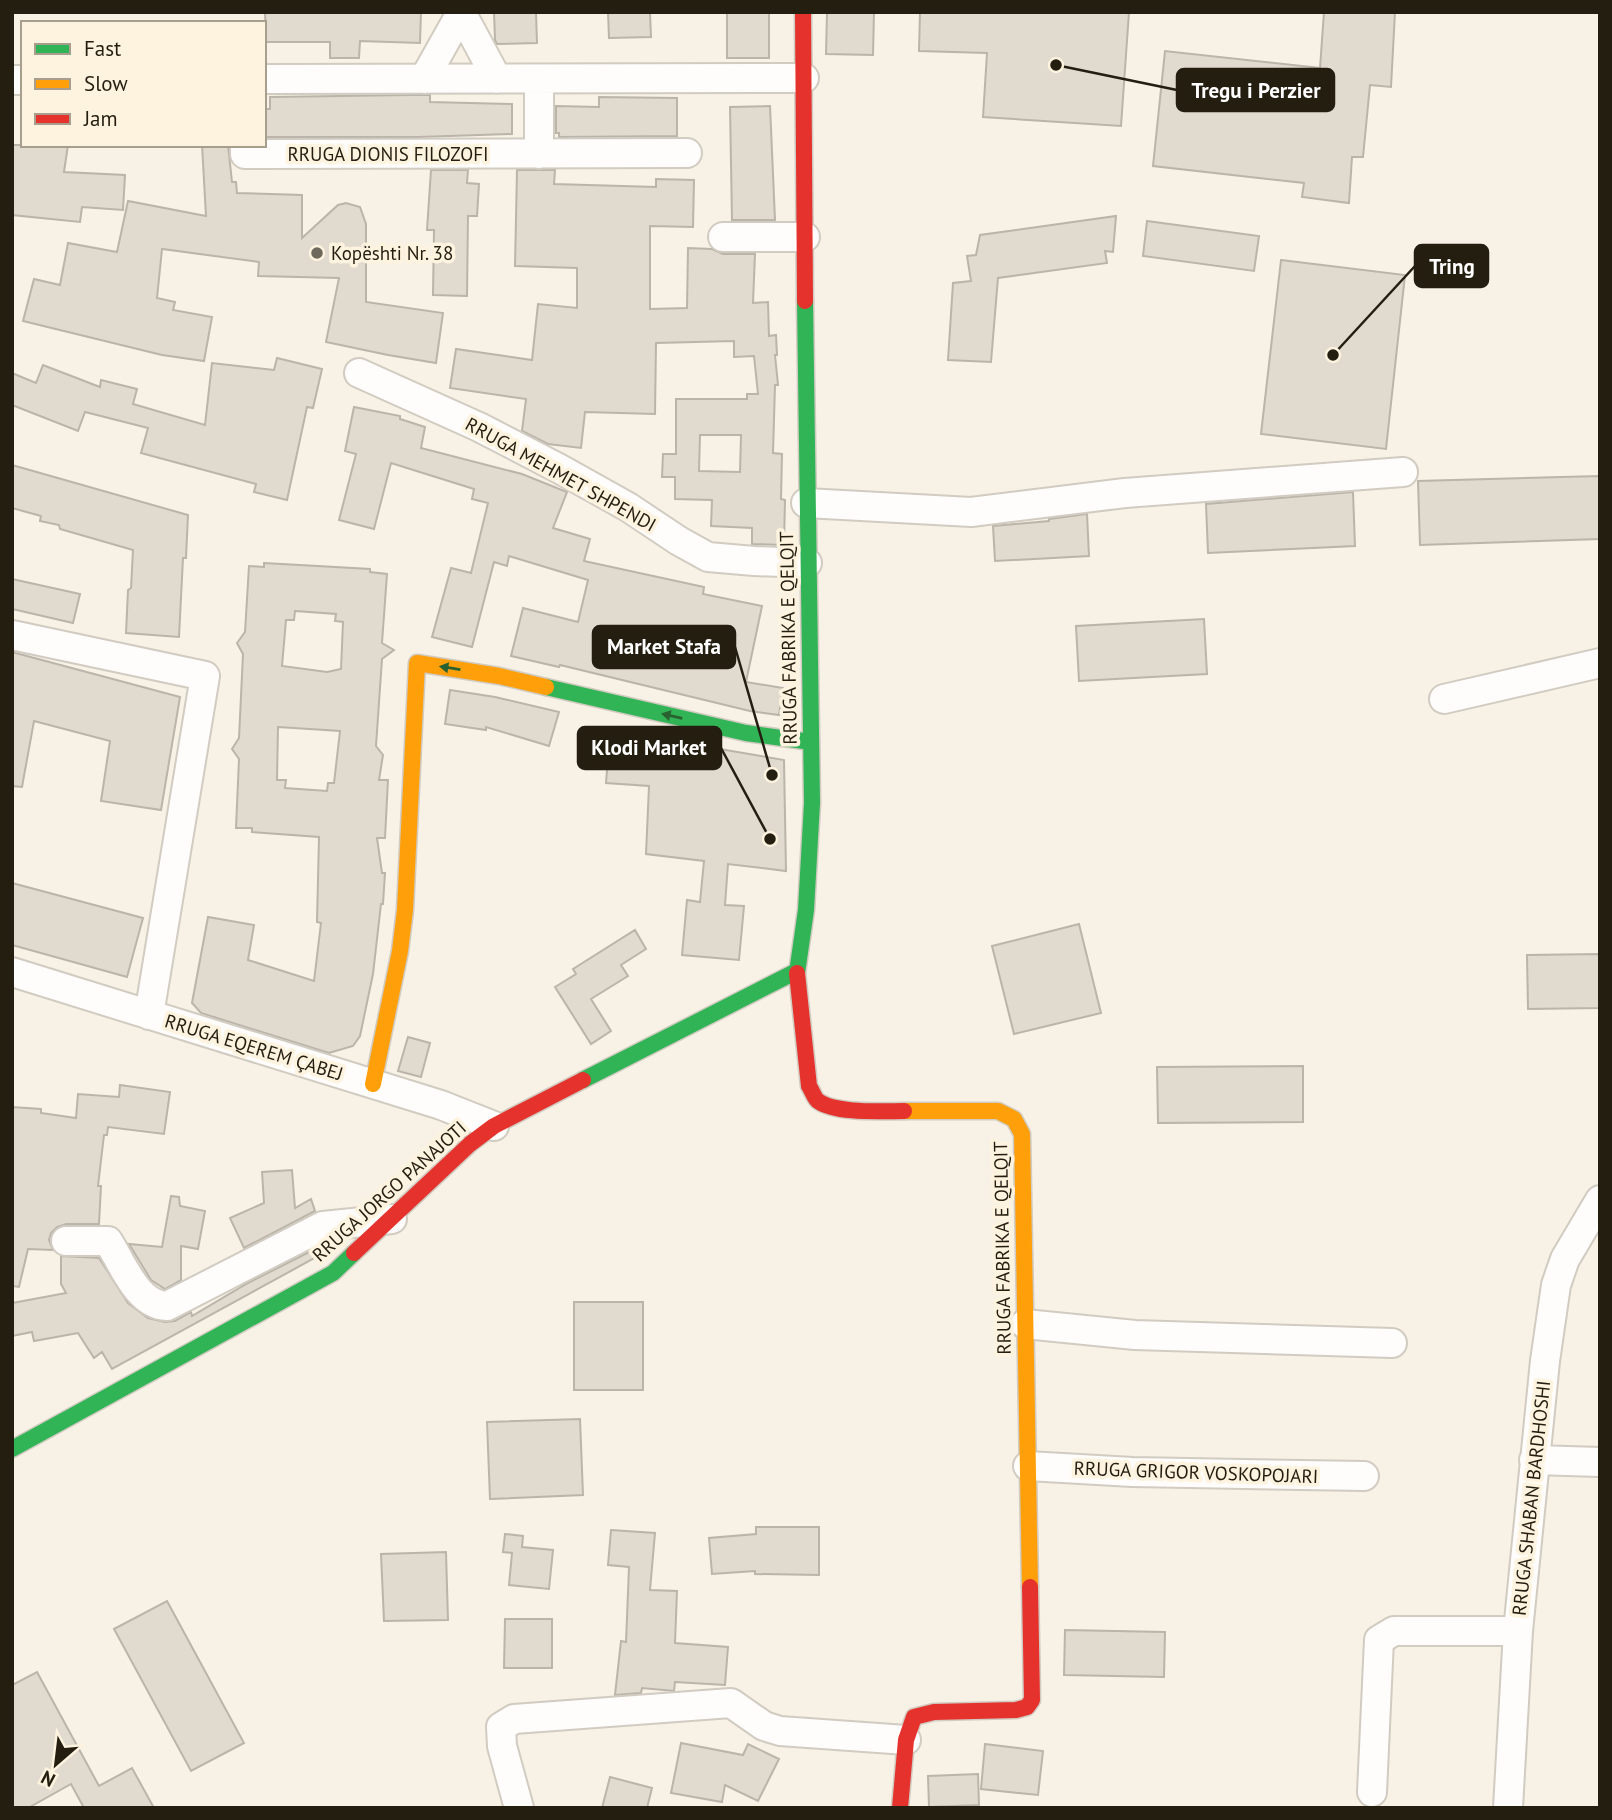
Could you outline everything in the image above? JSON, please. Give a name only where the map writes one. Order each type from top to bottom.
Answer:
[{"type":"street","name":"RRUGA FABRIKA E QELQIT","points":[[803,12],[806,503],[811,742],[809,871],[797,971],[809,1086],[817,1100],[833,1107],[869,1111],[998,1111],[1014,1117],[1019,1125],[1022,1157],[1032,1700],[1027,1707],[1016,1710],[923,1714],[915,1717],[906,1740]]},
{"type":"street","points":[[461,13],[497,79]]},
{"type":"street","points":[[424,79],[461,13]]},
{"type":"street","points":[[266,79],[804,78]]},
{"type":"street","points":[[539,79],[539,154]]},
{"type":"street","name":"RRUGA DIONIS FILOZOFI","points":[[245,147],[245,154],[687,153]]},
{"type":"street","points":[[723,237],[805,237]]},
{"type":"street","name":"RRUGA MEHMET SHPENDI","points":[[359,373],[479,427],[560,469],[708,557],[807,563]]},
{"type":"street","points":[[806,503],[971,512],[1125,494],[1403,472]]},
{"type":"street","points":[[12,635],[205,676],[149,1014]]},
{"type":"street","points":[[373,1084],[400,951],[405,910],[417,663],[499,676],[746,733],[811,742]]},
{"type":"street","points":[[1444,699],[1600,663]]},
{"type":"street","name":"RRUGA JORGO PANAJOTI","points":[[12,1449],[334,1273],[470,1144],[494,1126],[797,971]]},
{"type":"street","name":"RRUGA EQEREM ÇABEJ","points":[[12,972],[441,1105],[494,1126]]},
{"type":"street","name":"RRUGA SHABAN BARDHOSHI","points":[[1508,1808],[1518,1631],[1534,1460],[1556,1285],[1566,1259],[1600,1200]]},
{"type":"street","points":[[66,1241],[108,1241],[143,1297],[156,1305],[167,1306],[323,1226],[392,1219]]},
{"type":"street","points":[[1025,1324],[1135,1335],[1392,1343]]},
{"type":"street","points":[[1534,1460],[1600,1462]]},
{"type":"street","name":"RRUGA GRIGOR VOSKOPOJARI","points":[[1028,1466],[1132,1472],[1364,1476]]},
{"type":"street","points":[[1371,1792],[1379,1640],[1394,1631],[1518,1631]]},
{"type":"street","points":[[519,1808],[502,1746],[501,1727],[514,1719],[731,1703],[764,1726],[780,1731],[906,1740],[900,1808]]},
{"type":"building","points":[[265,12],[421,12],[420,43],[360,41],[359,58],[330,58],[330,42],[266,42]]},
{"type":"building","points":[[494,12],[536,12],[537,43],[497,44]]},
{"type":"building","points":[[608,12],[650,12],[651,37],[609,38]]},
{"type":"building","points":[[727,12],[769,12],[769,58],[727,58]]},
{"type":"building","points":[[827,12],[874,12],[873,55],[826,54]]},
{"type":"building","points":[[920,12],[1129,12],[1121,126],[983,117],[987,53],[919,51]]},
{"type":"building","points":[[1324,12],[1395,12],[1391,87],[1370,85],[1363,157],[1352,157],[1349,203],[1302,197],[1304,183],[1153,166],[1165,51],[1320,68]]},
{"type":"building","points":[[430,95],[430,102],[512,104],[512,134],[266,137],[266,109],[270,109],[270,97]]},
{"type":"building","points":[[599,97],[677,98],[677,136],[559,137],[559,133],[556,133],[556,106],[599,107]]},
{"type":"building","points":[[770,106],[775,220],[732,220],[730,107]]},
{"type":"building","points":[[12,145],[68,147],[64,172],[125,175],[123,210],[82,207],[80,222],[12,215]]},
{"type":"building","points":[[202,147],[228,147],[232,182],[236,182],[237,193],[302,195],[302,238],[338,205],[346,203],[360,207],[366,224],[366,302],[443,313],[436,363],[326,342],[339,278],[258,276],[259,262],[162,249],[157,298],[175,302],[173,310],[212,317],[204,361],[162,355],[23,321],[34,279],[60,285],[68,243],[117,252],[128,201],[206,216]]},
{"type":"building","points":[[431,170],[468,170],[467,183],[479,184],[477,216],[468,216],[467,296],[433,295],[434,230],[427,230]]},
{"type":"building","points":[[517,170],[555,170],[554,184],[656,187],[656,179],[694,180],[693,227],[650,226],[650,309],[687,308],[688,248],[712,249],[723,254],[755,254],[753,303],[768,302],[769,336],[776,335],[778,385],[775,385],[773,453],[782,454],[784,545],[752,544],[752,528],[711,526],[712,500],[675,499],[675,477],[662,477],[663,454],[676,454],[676,399],[747,399],[747,394],[758,394],[754,356],[734,357],[734,341],[656,343],[655,414],[585,412],[581,448],[548,444],[522,431],[526,399],[450,388],[456,349],[532,360],[538,304],[577,308],[577,268],[515,266]],"holes":[[[700,435],[741,435],[740,472],[699,471]]]},
{"type":"building","points":[[1116,216],[1113,252],[1105,251],[1107,263],[998,278],[991,362],[948,360],[953,283],[971,281],[967,256],[976,255],[980,235]]},
{"type":"building","points":[[1147,221],[1259,236],[1254,271],[1143,256]]},
{"type":"building","points":[[1281,260],[1405,275],[1386,449],[1261,434]]},
{"type":"building","points":[[277,358],[322,369],[313,408],[307,407],[287,500],[254,492],[256,484],[141,453],[148,428],[85,412],[78,431],[12,405],[12,373],[36,383],[43,365],[100,387],[101,380],[137,389],[133,404],[205,425],[212,363],[274,370]]},
{"type":"building","points":[[354,407],[400,416],[400,419],[425,427],[421,448],[522,474],[567,492],[553,528],[590,539],[584,561],[704,587],[703,594],[762,606],[746,682],[783,688],[779,715],[750,711],[560,665],[559,667],[511,656],[523,608],[578,622],[588,580],[509,556],[507,566],[494,562],[472,647],[432,637],[451,568],[471,573],[488,503],[472,499],[474,489],[391,463],[374,529],[339,520],[356,454],[345,451]]},
{"type":"building","points":[[12,465],[188,515],[179,637],[126,633],[133,550],[60,529],[59,525],[40,521],[41,516],[12,508]]},
{"type":"building","points":[[1600,476],[1600,539],[1420,545],[1418,481]]},
{"type":"building","points":[[1353,492],[1355,546],[1208,553],[1206,504]]},
{"type":"building","points":[[1087,514],[1089,556],[995,561],[993,526],[1049,521]]},
{"type":"building","points":[[264,563],[370,569],[370,572],[387,574],[382,643],[394,650],[382,659],[376,746],[383,755],[379,780],[388,780],[385,838],[377,838],[382,873],[385,873],[383,904],[373,974],[360,1036],[353,1046],[329,1053],[201,1013],[192,1003],[208,917],[254,925],[248,960],[314,981],[321,923],[317,922],[319,837],[252,832],[252,828],[236,828],[239,759],[232,749],[239,738],[243,654],[237,643],[245,632],[249,566],[264,567]],"holes":[[[295,611],[336,614],[335,621],[343,622],[341,669],[327,672],[282,666],[286,620],[294,620]],[[278,727],[340,731],[334,783],[328,783],[327,791],[285,788],[286,780],[277,780]]]},
{"type":"building","points":[[12,579],[80,594],[73,623],[12,609]]},
{"type":"building","points":[[1204,619],[1207,674],[1079,681],[1076,626]]},
{"type":"building","points":[[12,652],[180,697],[161,810],[101,801],[110,741],[34,721],[22,787],[12,786]]},
{"type":"building","points":[[450,690],[559,712],[549,746],[486,727],[486,730],[445,724]]},
{"type":"building","points":[[623,727],[649,733],[648,748],[714,748],[784,760],[786,871],[728,864],[725,905],[744,906],[739,960],[682,955],[687,900],[700,902],[704,861],[646,854],[649,786],[606,783],[609,745],[621,746]]},
{"type":"building","points":[[12,883],[143,918],[127,977],[12,945]]},
{"type":"building","points":[[1079,924],[1101,1013],[1014,1034],[992,946]]},
{"type":"building","points":[[635,930],[646,949],[621,965],[628,976],[591,999],[611,1031],[591,1044],[555,987],[576,974],[573,969]]},
{"type":"building","points":[[1600,954],[1600,1008],[1528,1009],[1527,955]]},
{"type":"building","points":[[408,1037],[430,1043],[421,1077],[398,1071]]},
{"type":"building","points":[[1303,1066],[1303,1122],[1158,1123],[1157,1067]]},
{"type":"building","points":[[120,1085],[170,1092],[164,1134],[108,1127],[107,1135],[104,1135],[98,1186],[101,1186],[99,1224],[66,1224],[57,1227],[49,1240],[53,1250],[28,1249],[19,1287],[12,1286],[12,1107],[41,1109],[41,1113],[76,1118],[78,1094],[119,1097]]},
{"type":"building","points":[[292,1170],[295,1208],[311,1199],[315,1211],[244,1248],[230,1218],[264,1203],[262,1172]]},
{"type":"building","points":[[171,1196],[179,1197],[180,1206],[205,1211],[198,1249],[181,1246],[181,1280],[165,1289],[151,1280],[129,1244],[162,1247]]},
{"type":"building","points":[[327,1243],[328,1247],[320,1250],[320,1255],[112,1369],[102,1352],[94,1358],[78,1333],[34,1341],[32,1332],[12,1336],[12,1303],[66,1293],[61,1284],[61,1256],[99,1258],[128,1303],[148,1318],[165,1322],[175,1321],[191,1312],[192,1316],[248,1283]]},
{"type":"building","points":[[574,1302],[643,1302],[643,1390],[574,1390]]},
{"type":"building","points":[[580,1419],[583,1495],[490,1499],[487,1422]]},
{"type":"building","points":[[756,1527],[819,1527],[819,1575],[755,1574],[755,1571],[712,1574],[709,1538],[756,1534]]},
{"type":"building","points":[[611,1530],[655,1533],[650,1590],[677,1591],[675,1643],[728,1647],[725,1685],[675,1682],[674,1691],[642,1688],[641,1693],[615,1695],[621,1641],[626,1642],[629,1567],[608,1565]]},
{"type":"building","points":[[505,1534],[523,1536],[522,1547],[553,1550],[549,1589],[509,1585],[512,1553],[503,1552]]},
{"type":"building","points":[[446,1552],[448,1620],[384,1621],[381,1554]]},
{"type":"building","points":[[167,1601],[244,1743],[191,1771],[114,1629]]},
{"type":"building","points":[[505,1619],[552,1619],[552,1668],[504,1668]]},
{"type":"building","points":[[1065,1630],[1165,1632],[1164,1677],[1064,1675]]},
{"type":"building","points":[[37,1672],[99,1786],[132,1768],[154,1808],[84,1808],[71,1784],[28,1808],[12,1808],[12,1685]]},
{"type":"building","points":[[681,1743],[743,1755],[748,1744],[779,1759],[758,1801],[725,1785],[722,1802],[671,1793]]},
{"type":"building","points":[[985,1744],[1043,1751],[1038,1795],[981,1789]]},
{"type":"building","points":[[978,1774],[979,1805],[929,1807],[928,1776]]},
{"type":"building","points":[[610,1777],[652,1788],[647,1808],[602,1808]]},
{"type":"traffic: fast","points":[[797,973],[806,910],[812,803],[805,301]]},
{"type":"traffic: fast","points":[[546,687],[746,733],[811,742]]},
{"type":"traffic: fast","points":[[583,1080],[797,971]]},
{"type":"traffic: fast","points":[[12,1449],[333,1273],[354,1253]]},
{"type":"traffic: slow","points":[[373,1084],[400,951],[405,910],[417,663],[499,676],[546,687]]},
{"type":"traffic: slow","points":[[904,1111],[998,1111],[1014,1119],[1022,1134],[1030,1587]]},
{"type":"traffic: jam","points":[[803,12],[805,301]]},
{"type":"traffic: jam","points":[[797,973],[809,1086],[817,1100],[847,1110],[904,1111]]},
{"type":"traffic: jam","points":[[354,1253],[470,1144],[494,1126],[583,1080]]},
{"type":"traffic: jam","points":[[900,1808],[906,1740],[914,1717],[934,1712],[1016,1710],[1027,1707],[1032,1700],[1030,1587]]},
{"type":"place","name":"Tregu i Perzier","points":[[1056,65]]},
{"type":"place","name":"Kopështi Nr. 38","points":[[317,253]]},
{"type":"place","name":"Tring","points":[[1333,355]]},
{"type":"place","name":"Market Stafa","points":[[772,775]]},
{"type":"place","name":"Klodi Market","points":[[770,839]]}]
